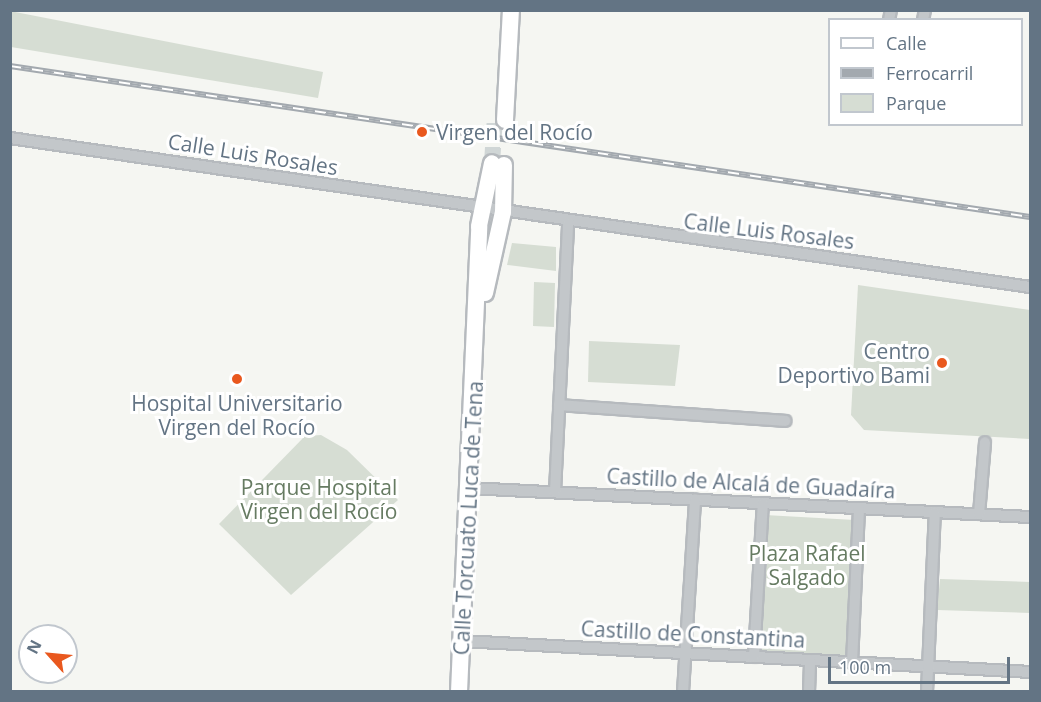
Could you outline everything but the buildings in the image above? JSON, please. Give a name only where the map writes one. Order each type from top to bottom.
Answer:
[{"type":"main road","points":[[500,10],[500,118],[511,10]]},
{"type":"main road","name":"Calle Torcuato Luca de Tena","points":[[459,692],[477,345],[498,164]]},
{"type":"street","name":"Calle Luis Rosales","points":[[10,138],[568,223],[1030,287]]},
{"type":"street","points":[[555,492],[568,223]]},
{"type":"street","points":[[559,405],[785,421]]},
{"type":"street","points":[[979,514],[985,442]]},
{"type":"street","name":"Castillo de Alcalá de Guadaíra","points":[[470,488],[1030,517]]},
{"type":"street","points":[[683,692],[695,499]]},
{"type":"street","points":[[754,657],[763,503]]},
{"type":"street","points":[[852,663],[859,508]]},
{"type":"street","points":[[927,692],[935,512]]},
{"type":"street","name":"Castillo de Constantina","points":[[462,641],[1030,672]]},
{"type":"street","points":[[809,692],[810,660]]},
{"type":"green space","points":[[10,11],[323,72],[318,98],[11,47]]},
{"type":"green space","points":[[512,243],[556,247],[556,271],[507,265]]},
{"type":"green space","points":[[534,282],[555,283],[554,327],[533,326]]},
{"type":"green space","name":"Centro Deportivo Bami","points":[[858,285],[1030,310],[1030,439],[864,430],[851,415]]},
{"type":"green space","points":[[589,341],[680,345],[675,386],[588,382]]},
{"type":"green space","name":"Parque Hospital Virgen del Rocío","points":[[321,435],[347,450],[398,500],[291,595],[219,524],[305,436]]},
{"type":"green space","name":"Plaza Rafael Salgado","points":[[765,515],[855,520],[847,658],[756,653]]},
{"type":"green space","points":[[940,579],[1030,582],[1030,613],[937,610]]},
{"type":"tunnel","points":[[492,163],[495,117]]},
{"type":"railway","points":[[10,66],[1030,217]]},
{"type":"place","name":"Virgen del Rocío","points":[[422,132]]},
{"type":"place","name":"Centro Deportivo Bami","points":[[942,363]]},
{"type":"place","name":"Hospital Universitario Virgen del Rocío","points":[[237,379]]}]
